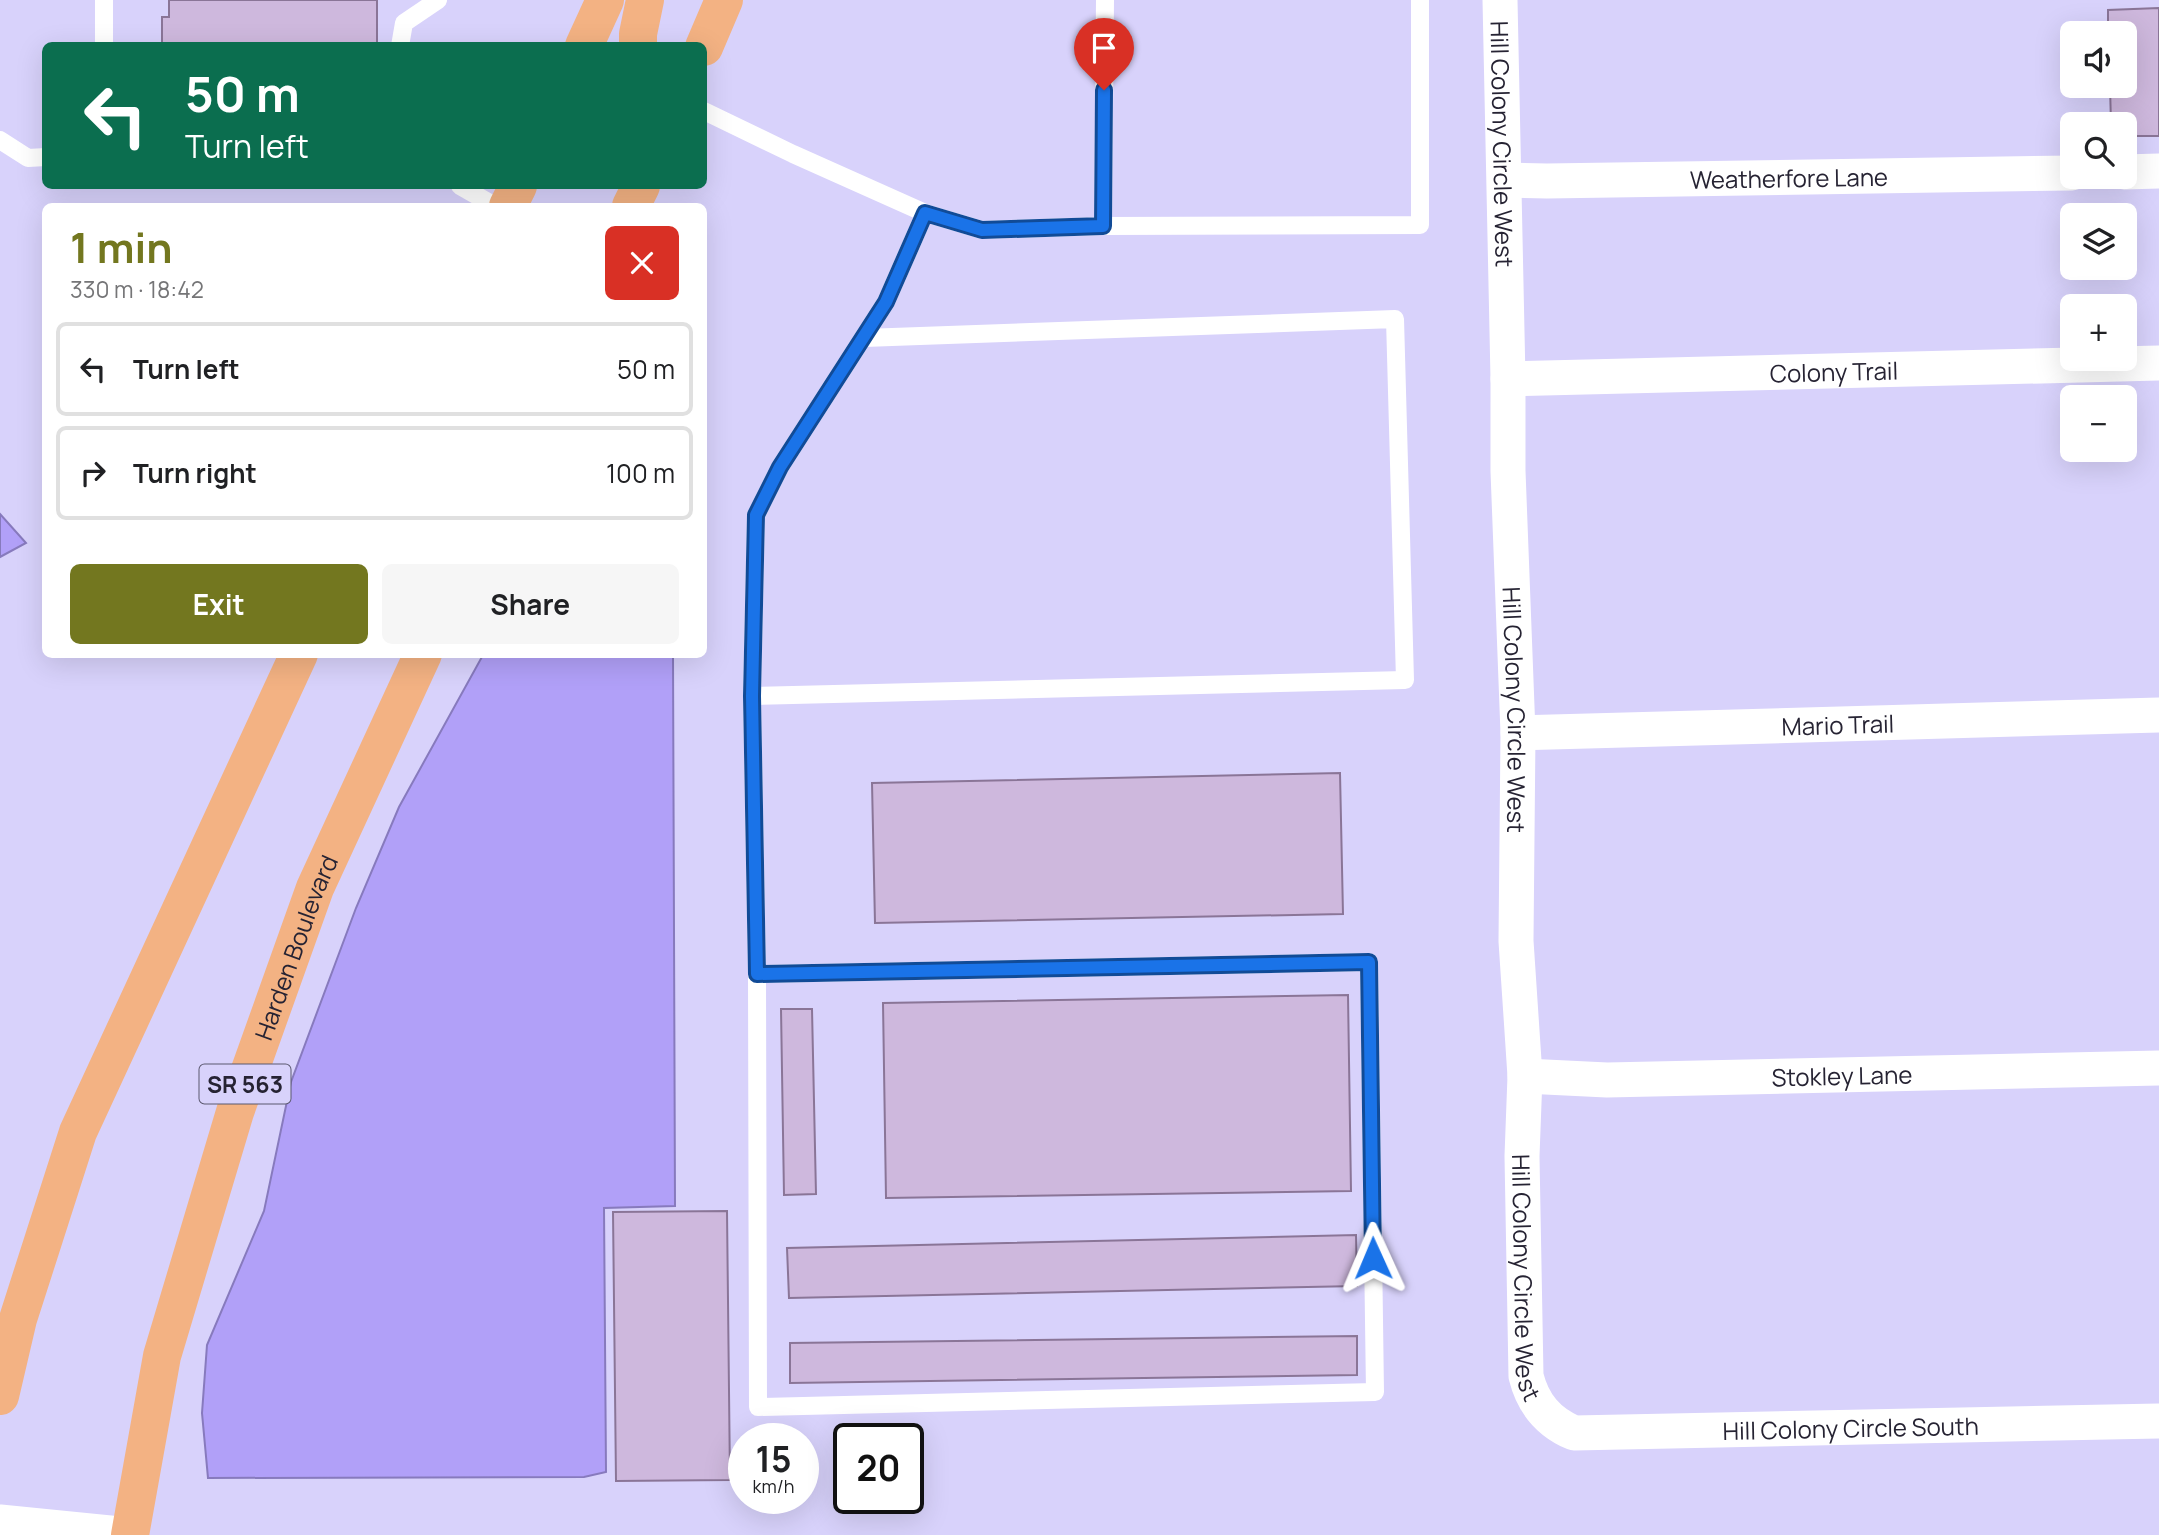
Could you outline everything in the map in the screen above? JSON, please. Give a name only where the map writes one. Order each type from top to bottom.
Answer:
[{"type":"main road","points":[[586,42],[605,0]]},
{"type":"main road","points":[[638,42],[645,0]]},
{"type":"main road","points":[[706,42],[724,0]]},
{"type":"main road","points":[[0,1396],[18,1319],[78,1132],[297,658]]},
{"type":"main road","name":"Harden Boulevard","points":[[130,1535],[162,1356],[235,1112],[315,888],[421,658]]},
{"type":"street","name":"Hill Colony Circle West","points":[[1500,0],[1508,471],[1518,733],[1516,941],[1525,1076],[1522,1156],[1526,1376],[1531,1395],[1546,1415]]},
{"type":"street","points":[[2137,172],[2159,171]]},
{"type":"street","name":"Weatherfore Lane","points":[[1505,180],[2060,173]]},
{"type":"street","name":"Colony Trail","points":[[1508,379],[2159,363]]},
{"type":"street","name":"Mario Trail","points":[[1518,733],[2159,715]]},
{"type":"street","name":"Stokley Lane","points":[[1525,1076],[1620,1080],[2159,1068]]},
{"type":"street","name":"Hill Colony Circle South","points":[[1546,1415],[1557,1426],[1574,1433],[2159,1421]]},
{"type":"street","points":[[0,1521],[130,1535]]},
{"type":"lane","points":[[104,0],[104,42]]},
{"type":"lane","points":[[401,42],[404,23],[438,0]]},
{"type":"lane","points":[[1103,226],[1105,0]]},
{"type":"lane","points":[[707,112],[925,213],[982,230],[1103,226],[1420,225],[1420,0]]},
{"type":"lane","points":[[0,139],[28,158],[42,158]]},
{"type":"lane","points":[[465,189],[490,203]]},
{"type":"lane","points":[[757,974],[1369,962],[1375,1392],[758,1407],[757,974],[752,696],[756,515],[780,467],[886,302],[925,213]]},
{"type":"lane","points":[[752,696],[1405,680],[1395,318],[864,338]]},
{"type":"shaded area","points":[[0,514],[26,543],[0,557]]},
{"type":"shaded area","points":[[481,658],[673,658],[675,1206],[604,1208],[606,1472],[584,1477],[208,1478],[202,1413],[207,1345],[264,1211],[291,1082],[356,908],[399,807]]},
{"type":"building","points":[[169,0],[377,0],[377,42],[162,42],[162,17],[169,17]]},
{"type":"building","points":[[2159,8],[2159,136],[2137,136],[2137,112],[2111,112],[2110,98],[2137,98],[2137,21],[2108,21],[2108,10]]},
{"type":"building","points":[[1340,773],[1343,914],[875,923],[872,783]]},
{"type":"building","points":[[1348,995],[1351,1191],[886,1198],[883,1003]]},
{"type":"building","points":[[781,1009],[812,1009],[816,1194],[784,1195]]},
{"type":"building","points":[[727,1211],[728,1480],[616,1481],[613,1212]]},
{"type":"building","points":[[1356,1235],[1357,1286],[789,1298],[787,1248]]},
{"type":"building","points":[[1357,1336],[1357,1375],[790,1383],[790,1343]]},
{"type":"route","points":[[1104,90],[1103,226],[982,230],[925,213],[886,302],[780,467],[756,515],[752,696],[757,974],[1369,962],[1373,1258]]}]
